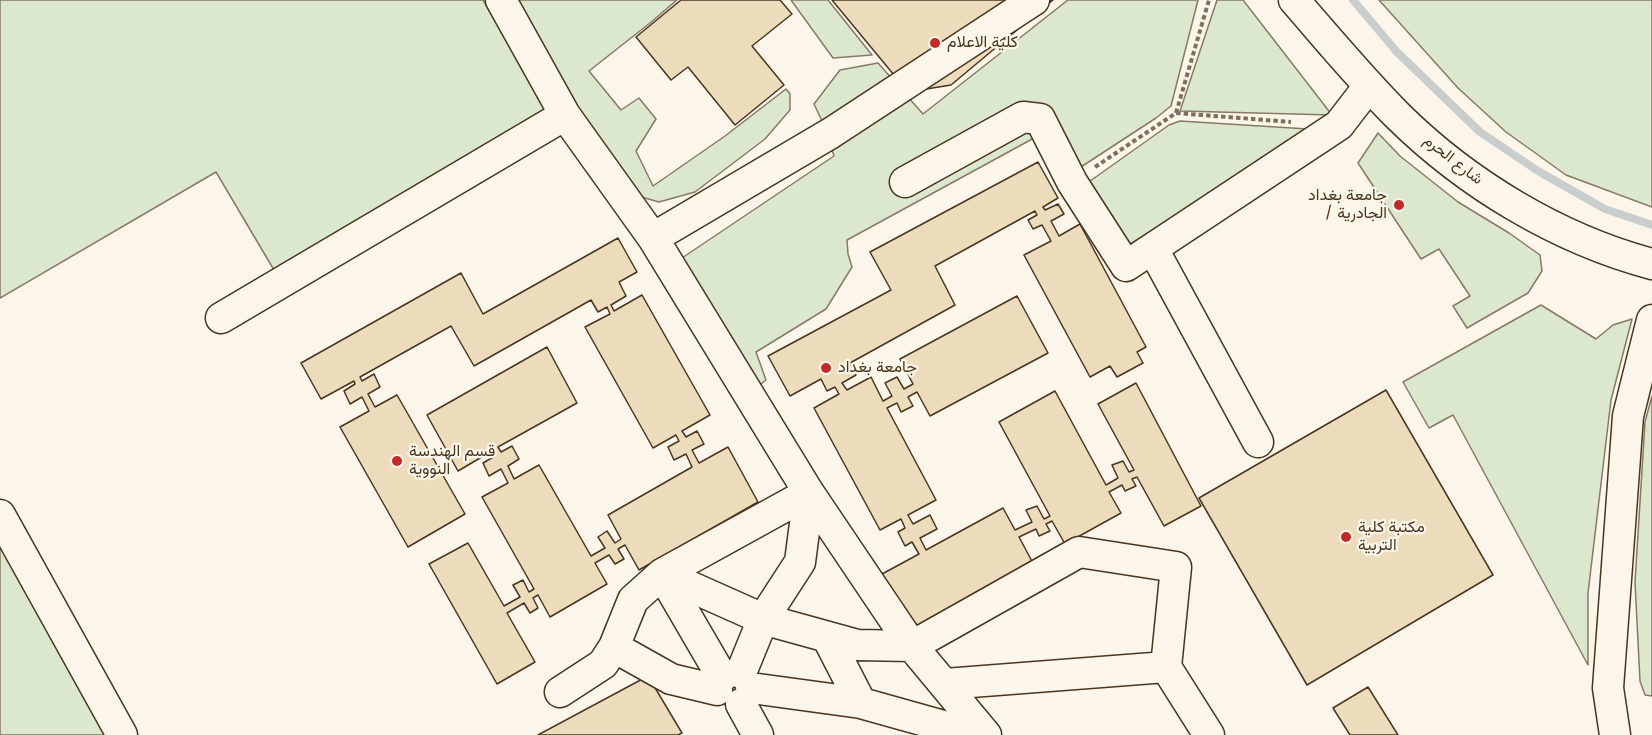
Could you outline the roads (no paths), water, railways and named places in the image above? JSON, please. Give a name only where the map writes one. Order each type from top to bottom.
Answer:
[{"type":"street","points":[[501,0],[566,115],[652,238],[809,493],[912,646],[986,735]]},
{"type":"street","points":[[652,238],[831,133],[1034,0]]},
{"type":"street","name":"شارع الحرم","points":[[1294,0],[1369,86],[1432,147],[1467,174],[1542,220],[1581,239],[1622,256],[1652,264]]},
{"type":"street","points":[[905,182],[1023,117],[1040,119],[1072,182],[1126,266],[1339,126],[1369,86]]},
{"type":"street","points":[[221,318],[566,115]]},
{"type":"street","points":[[1153,249],[1258,442]]},
{"type":"street","points":[[1615,735],[1608,688],[1628,416],[1652,320]]},
{"type":"street","points":[[560,692],[603,664],[614,647],[633,600],[662,574],[809,493]]},
{"type":"street","points":[[735,687],[763,619],[800,562],[809,493]]},
{"type":"street","points":[[0,515],[122,735]]},
{"type":"street","points":[[662,574],[763,619],[857,645],[912,646],[1079,552],[1176,567],[1166,667],[1209,735]]},
{"type":"street","points":[[662,574],[735,687],[758,735]]},
{"type":"street","points":[[827,637],[861,703]]},
{"type":"street","points":[[614,647],[671,680],[861,703],[975,735]]},
{"type":"street","points":[[945,684],[1166,667]]},
{"type":"waterway","points":[[1353,0],[1397,52],[1480,132],[1538,171],[1605,209],[1652,225]]},
{"type":"place","name":"كلية الاعلام","points":[[935,43]]},
{"type":"place","name":"جامعة بغداد / الجادرية","points":[[1399,205]]},
{"type":"place","name":"جامعة بغداد","points":[[826,368]]},
{"type":"place","name":"قسم الهندسة النووية","points":[[397,461]]},
{"type":"place","name":"مكتبة كلية التربية","points":[[1346,537]]}]
